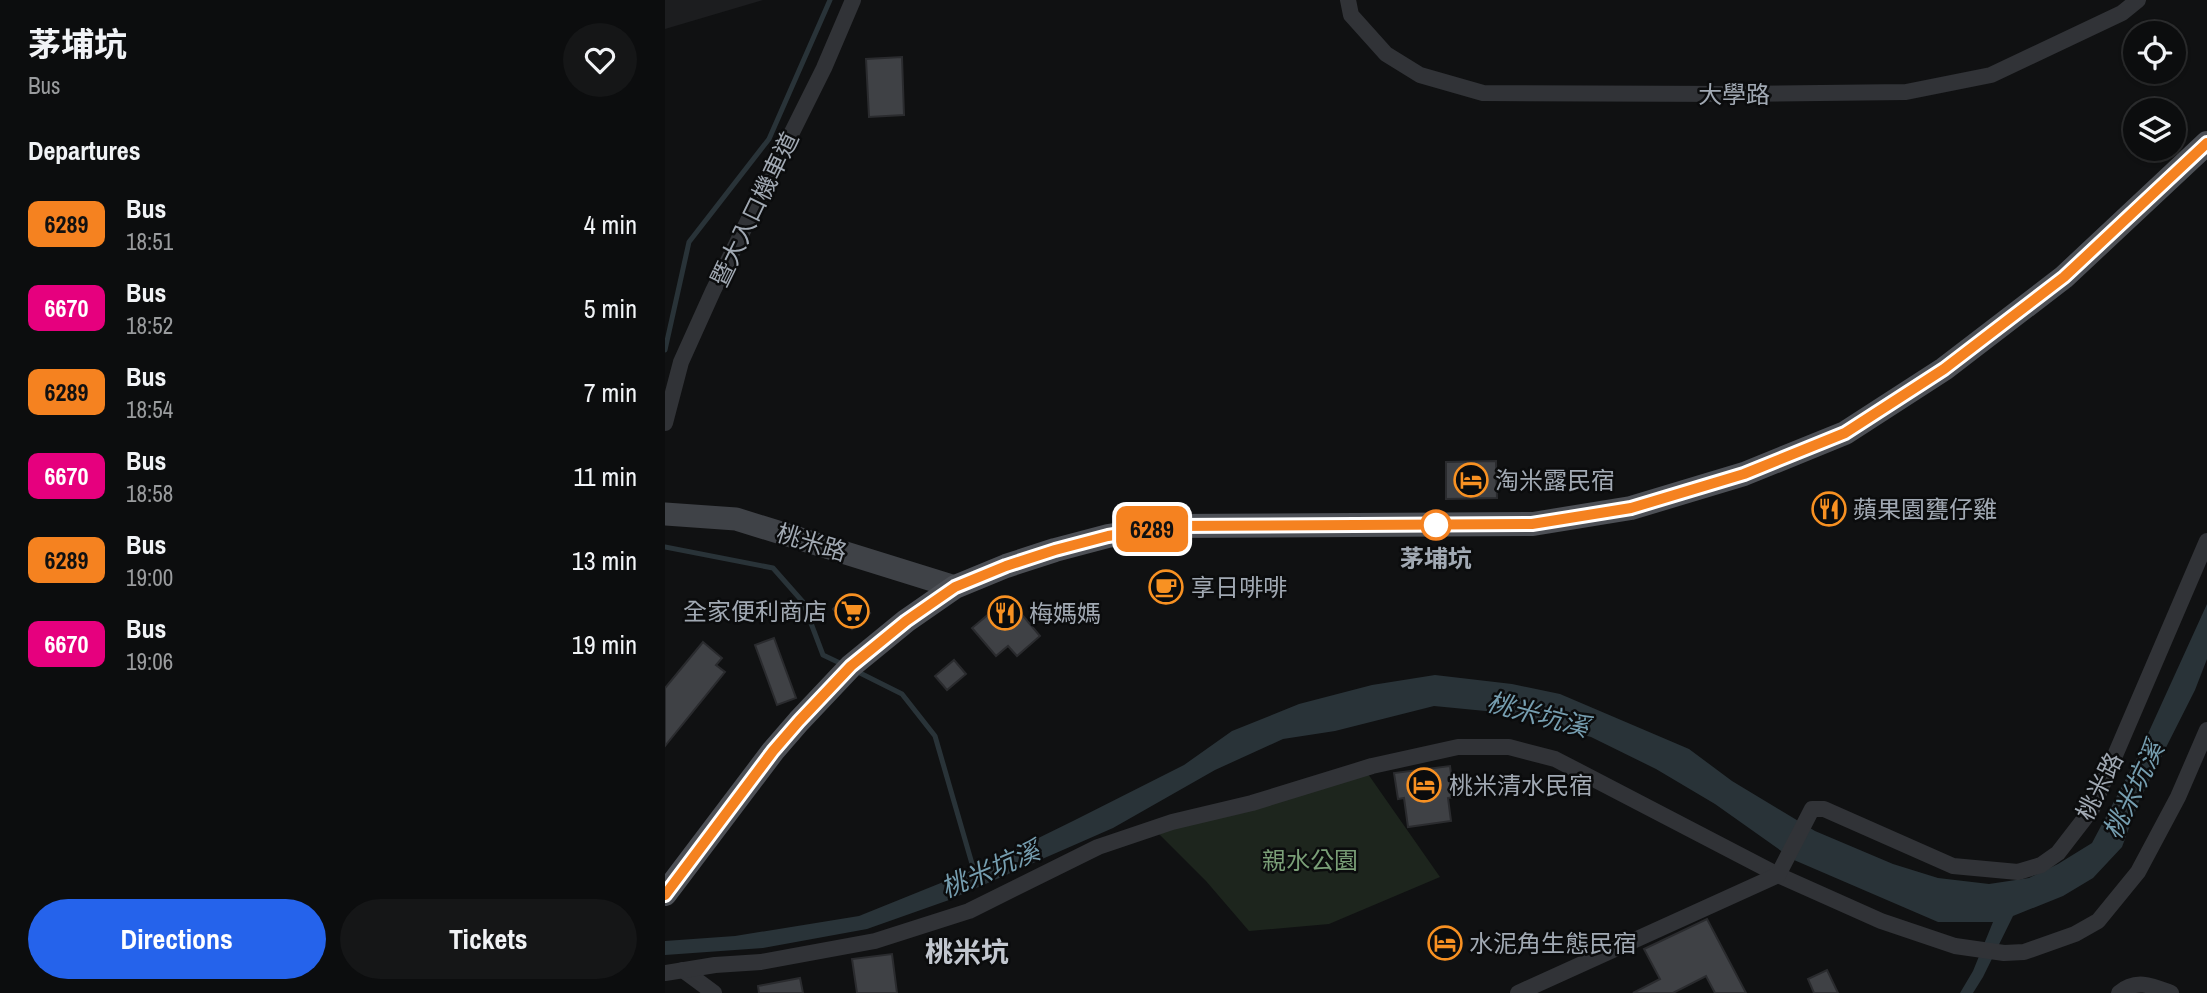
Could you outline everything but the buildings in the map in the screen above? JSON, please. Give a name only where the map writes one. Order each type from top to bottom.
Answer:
[{"type":"main road","points":[[672,885],[773,751],[851,666],[906,621],[955,587],[1006,566],[1068,547],[1108,536],[1171,526],[1532,524],[1631,508],[1744,474],[1845,433],[1944,369],[2064,277],[2207,143]]},
{"type":"street","name":"暨大入口機車道","points":[[665,423],[681,362],[713,291],[824,68],[853,0]]},
{"type":"street","name":"大學路","points":[[1348,0],[1351,15],[1386,54],[1420,75],[1483,93],[1733,94],[1906,92],[1991,75],[2122,13],[2138,0]]},
{"type":"street","name":"桃米路","points":[[665,514],[736,519],[955,587]]},
{"type":"street","name":"桃米路","points":[[1781,869],[1812,809],[1824,809],[1953,866],[2018,872],[2041,865],[2058,853],[2092,809],[2207,541]]},
{"type":"street","points":[[665,974],[715,965],[761,962],[875,941],[969,911],[1098,847],[1172,822],[1252,803],[1372,766],[1458,747],[1509,747],[1555,759],[1881,921],[1955,946],[2004,953],[2024,952],[2075,934],[2098,921],[2138,872],[2178,797],[2207,730]]},
{"type":"street","points":[[1518,993],[1781,869]]},
{"type":"street","points":[[683,970],[714,993]]},
{"type":"street","points":[[2119,993],[2126,987],[2144,983],[2171,993]]},
{"type":"shaded area","points":[[665,0],[763,0],[665,29]]},
{"type":"green space","name":"親水公園","points":[[1368,774],[1440,877],[1329,924],[1249,931],[1206,881],[1156,831]]},
{"type":"water","name":"桃米坑溪","points":[[2207,604],[2207,659],[2195,690],[2139,801],[2122,847],[2093,878],[2063,896],[2013,916],[1973,993],[1960,993],[1973,971],[1993,922],[1938,922],[1794,860],[1715,804],[1656,769],[1591,737],[1506,713],[1434,706],[1335,731],[1283,739],[1215,770],[1113,828],[949,900],[867,929],[763,948],[665,955],[665,941],[735,936],[859,916],[973,870],[1075,820],[1184,765],[1232,731],[1299,704],[1372,685],[1435,675],[1512,684],[1560,694],[1689,749],[1732,781],[1815,831],[1893,864],[1938,878],[1989,884],[2029,878],[2092,843],[2136,760]]},
{"type":"waterway","points":[[665,350],[689,242],[769,139],[830,0]]},
{"type":"waterway","points":[[665,547],[773,568],[803,602],[823,655],[844,665]]},
{"type":"waterway","name":"桃米坑溪","points":[[856,671],[902,694],[935,736],[975,874]]},
{"type":"bus line","name":"6289","points":[[665,895],[773,751],[799,721],[851,666],[906,621],[955,587],[1055,550],[1108,536],[1171,526],[1532,524],[1631,508],[1744,474],[1845,433],[1944,369],[2064,277],[2207,143]]},
{"type":"place","name":"淘米露民宿","points":[[1471,480]]},
{"type":"place","name":"蘋果園甕仔雞","points":[[1829,509]]},
{"type":"place","name":"茅埔坑","points":[[1436,525]]},
{"type":"place","name":"享日啡啡","points":[[1166,587]]},
{"type":"place","name":"全家便利商店","points":[[852,611]]},
{"type":"place","name":"梅媽媽","points":[[1005,613]]},
{"type":"place","name":"桃米清水民宿","points":[[1424,785]]},
{"type":"place","name":"水泥角生態民宿","points":[[1445,943]]},
{"type":"district","name":"桃米坑","points":[[967,952]]}]
